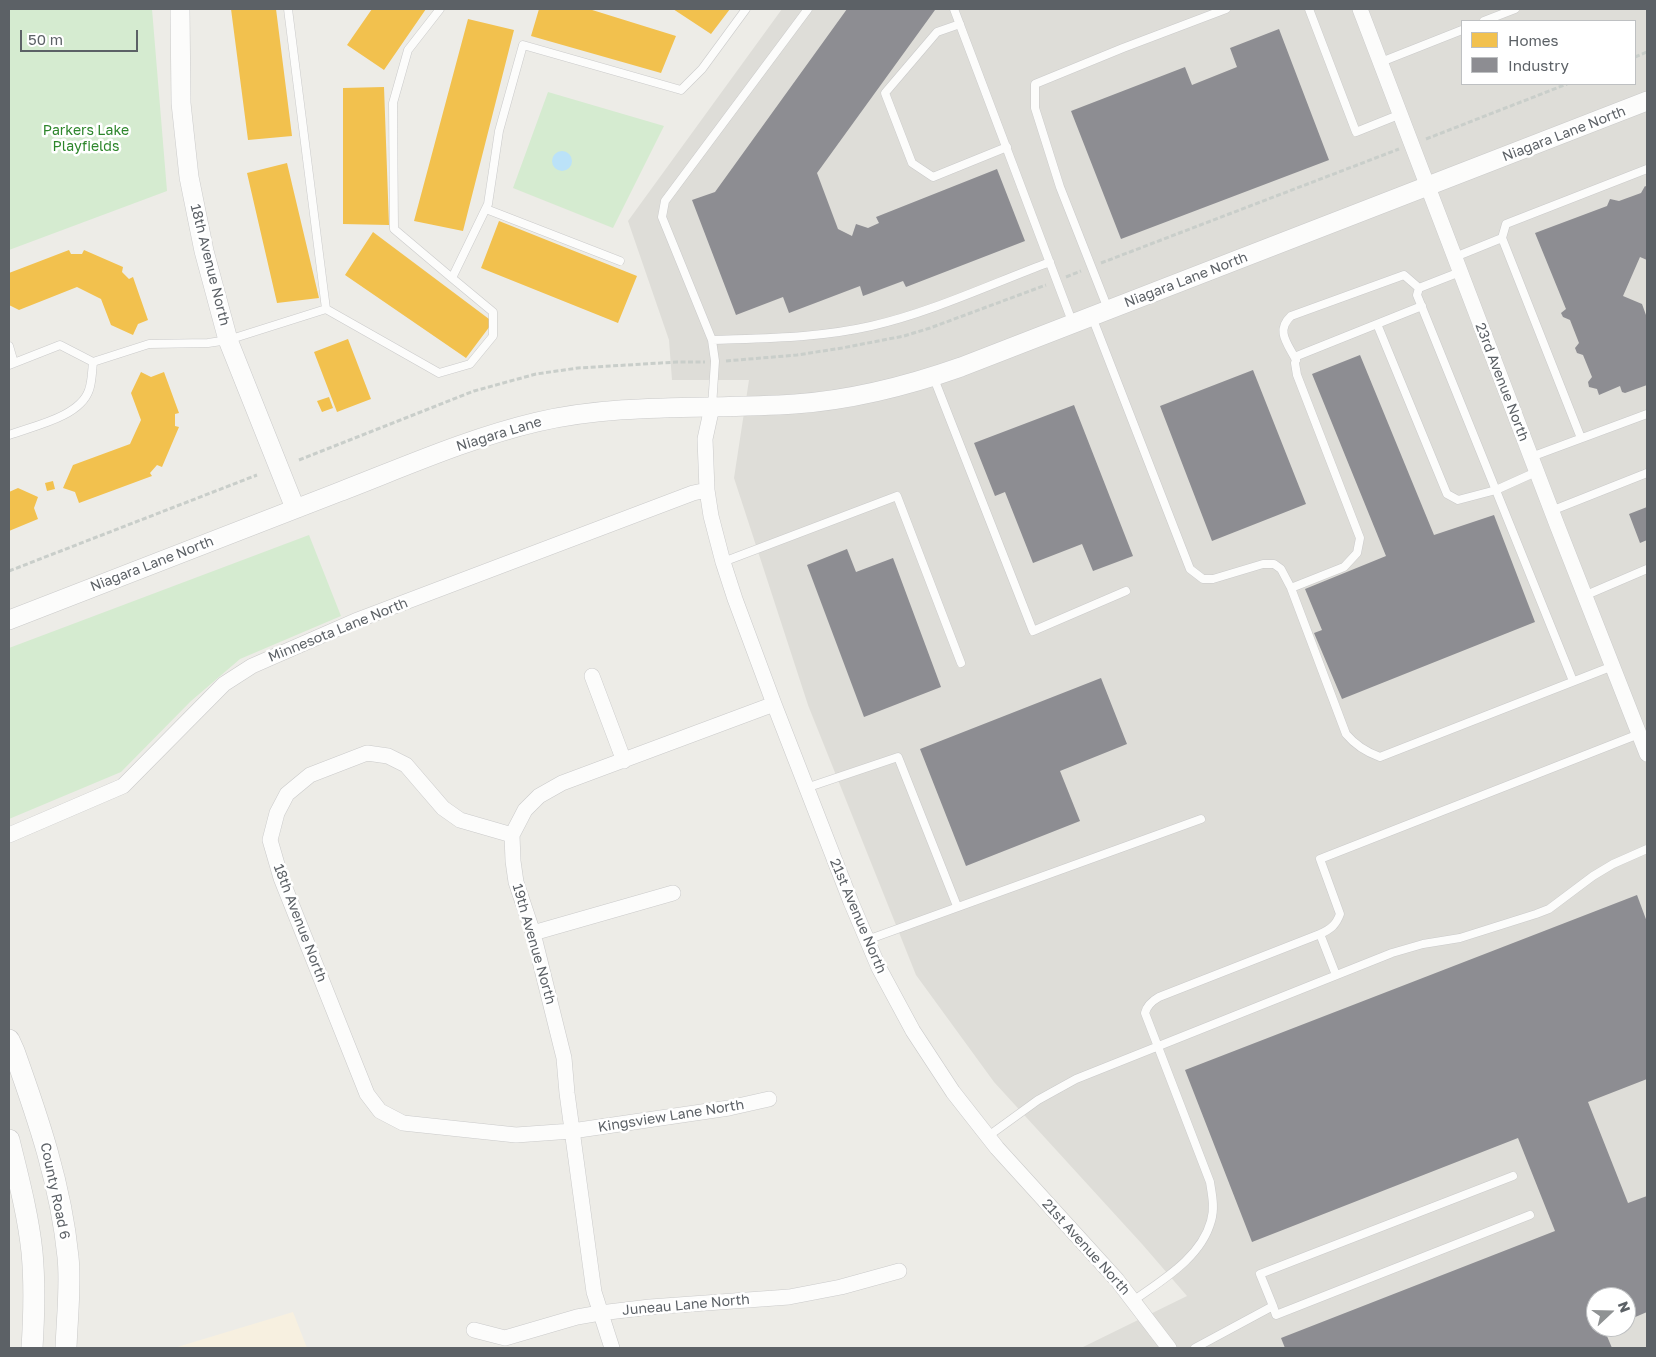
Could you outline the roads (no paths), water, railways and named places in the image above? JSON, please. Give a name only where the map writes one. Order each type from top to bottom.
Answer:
[{"type":"main road","name":"County Road 6","points":[[9,1040],[46,1145],[60,1201],[68,1258],[66,1348]]},
{"type":"main road","points":[[9,1140],[22,1194],[32,1252],[34,1322],[32,1348]]},
{"type":"street","name":"18th Avenue North","points":[[180,9],[181,102],[190,177],[204,252],[228,340],[295,508]]},
{"type":"street","name":"23rd Avenue North","points":[[1360,9],[1551,511],[1644,742]]},
{"type":"street","name":"Niagara Lane North","points":[[712,407],[820,402],[877,392],[933,376],[1073,324],[1647,102]]},
{"type":"street","name":"21st Avenue North","points":[[712,407],[705,439],[707,490],[711,516],[723,562],[735,600],[806,788],[880,968],[913,1031],[953,1092],[987,1137],[1117,1280],[1169,1348]]},
{"type":"street","name":"Niagara Lane","points":[[295,508],[460,445],[536,422],[565,416],[617,410],[712,407]]},
{"type":"street","name":"Minnesota Lane North","points":[[9,835],[124,786],[224,684],[252,666],[365,618],[693,493],[707,490]]},
{"type":"street","name":"Niagara Lane North","points":[[9,620],[295,508]]},
{"type":"street","points":[[592,676],[624,761]]},
{"type":"street","points":[[512,835],[525,810],[539,796],[562,784],[774,704]]},
{"type":"street","name":"18th Avenue North","points":[[512,835],[460,820],[443,808],[406,765],[388,756],[367,753],[310,775],[287,794],[277,813],[270,840],[281,878],[367,1094],[380,1111],[403,1123],[516,1135],[572,1131]]},
{"type":"street","name":"19th Avenue North","points":[[512,835],[516,882],[532,933],[564,1058],[594,1292],[612,1348]]},
{"type":"street","points":[[532,933],[673,893]]},
{"type":"street","name":"Kingsview Lane North","points":[[572,1131],[729,1108],[769,1099]]},
{"type":"street","name":"Juneau Lane North","points":[[474,1330],[505,1338],[577,1317],[600,1313],[650,1307],[789,1297],[841,1287],[899,1271]]},
{"type":"lane","points":[[288,9],[326,309]]},
{"type":"lane","points":[[9,346],[11,364],[60,345],[93,362],[149,344],[208,343],[228,340],[326,309],[439,373],[470,364],[493,336],[493,312],[394,229],[393,102],[408,50],[440,9]]},
{"type":"lane","points":[[452,278],[488,204],[498,131],[523,45],[681,90],[702,69],[746,9]]},
{"type":"lane","points":[[712,407],[714,361],[712,340],[662,217],[665,201],[808,9]]},
{"type":"lane","points":[[954,9],[1073,324]]},
{"type":"lane","points":[[1226,9],[1204,13],[1035,84],[1035,108],[1100,313],[1190,569],[1203,579],[1213,579],[1263,564],[1274,564],[1281,570],[1291,588],[1346,734],[1354,744],[1366,752],[1380,757],[1612,666]]},
{"type":"lane","points":[[1309,9],[1356,132],[1401,114]]},
{"type":"lane","points":[[1486,20],[1501,11],[1515,9]]},
{"type":"lane","points":[[960,24],[937,32],[885,93],[912,163],[933,177],[1007,147]]},
{"type":"lane","points":[[1381,62],[1461,30]]},
{"type":"lane","points":[[1581,438],[1502,238],[1506,224],[1647,168]]},
{"type":"lane","points":[[486,209],[620,261]]},
{"type":"lane","points":[[1455,257],[1502,238]]},
{"type":"lane","points":[[712,340],[779,338],[823,334],[871,326],[921,311],[1050,262]]},
{"type":"lane","points":[[1419,288],[1460,272]]},
{"type":"lane","points":[[1291,588],[1344,567],[1357,553],[1360,538],[1298,375],[1296,360],[1282,333],[1284,322],[1291,316],[1404,275],[1419,288]]},
{"type":"lane","points":[[1419,288],[1417,295],[1573,682]]},
{"type":"lane","points":[[1296,360],[1297,356],[1422,306]]},
{"type":"lane","points":[[1377,324],[1447,494],[1458,500],[1496,490],[1536,472]]},
{"type":"lane","points":[[9,435],[64,416],[83,401],[89,389],[93,362]]},
{"type":"lane","points":[[933,376],[1033,631],[1126,592]]},
{"type":"lane","points":[[1531,457],[1647,414]]},
{"type":"lane","points":[[1551,511],[1647,475]]},
{"type":"lane","points":[[723,562],[897,496],[961,663]]},
{"type":"lane","points":[[1584,596],[1647,569]]},
{"type":"lane","points":[[1133,1301],[1182,1264],[1193,1253],[1206,1235],[1212,1220],[1213,1198],[1210,1182],[1145,1013],[1146,1008],[1152,1001],[1331,929],[1338,922],[1340,914],[1320,859],[1644,742]]},
{"type":"lane","points":[[806,788],[898,757],[957,906]]},
{"type":"lane","points":[[867,940],[1201,818]]},
{"type":"lane","points":[[987,1137],[1058,1088],[1104,1067],[1410,947],[1460,938],[1549,909],[1593,876],[1647,849]]},
{"type":"lane","points":[[1320,934],[1336,975]]},
{"type":"lane","points":[[1513,1176],[1260,1274],[1276,1315],[1530,1215]]},
{"type":"lane","points":[[1195,1348],[1273,1306]]},
{"type":"water","points":[[558,151],[566,151],[572,157],[572,165],[566,171],[558,171],[552,165],[552,157]]},
{"type":"park label","name":"Parkers Lake Playfields","points":[[86,140]]}]
